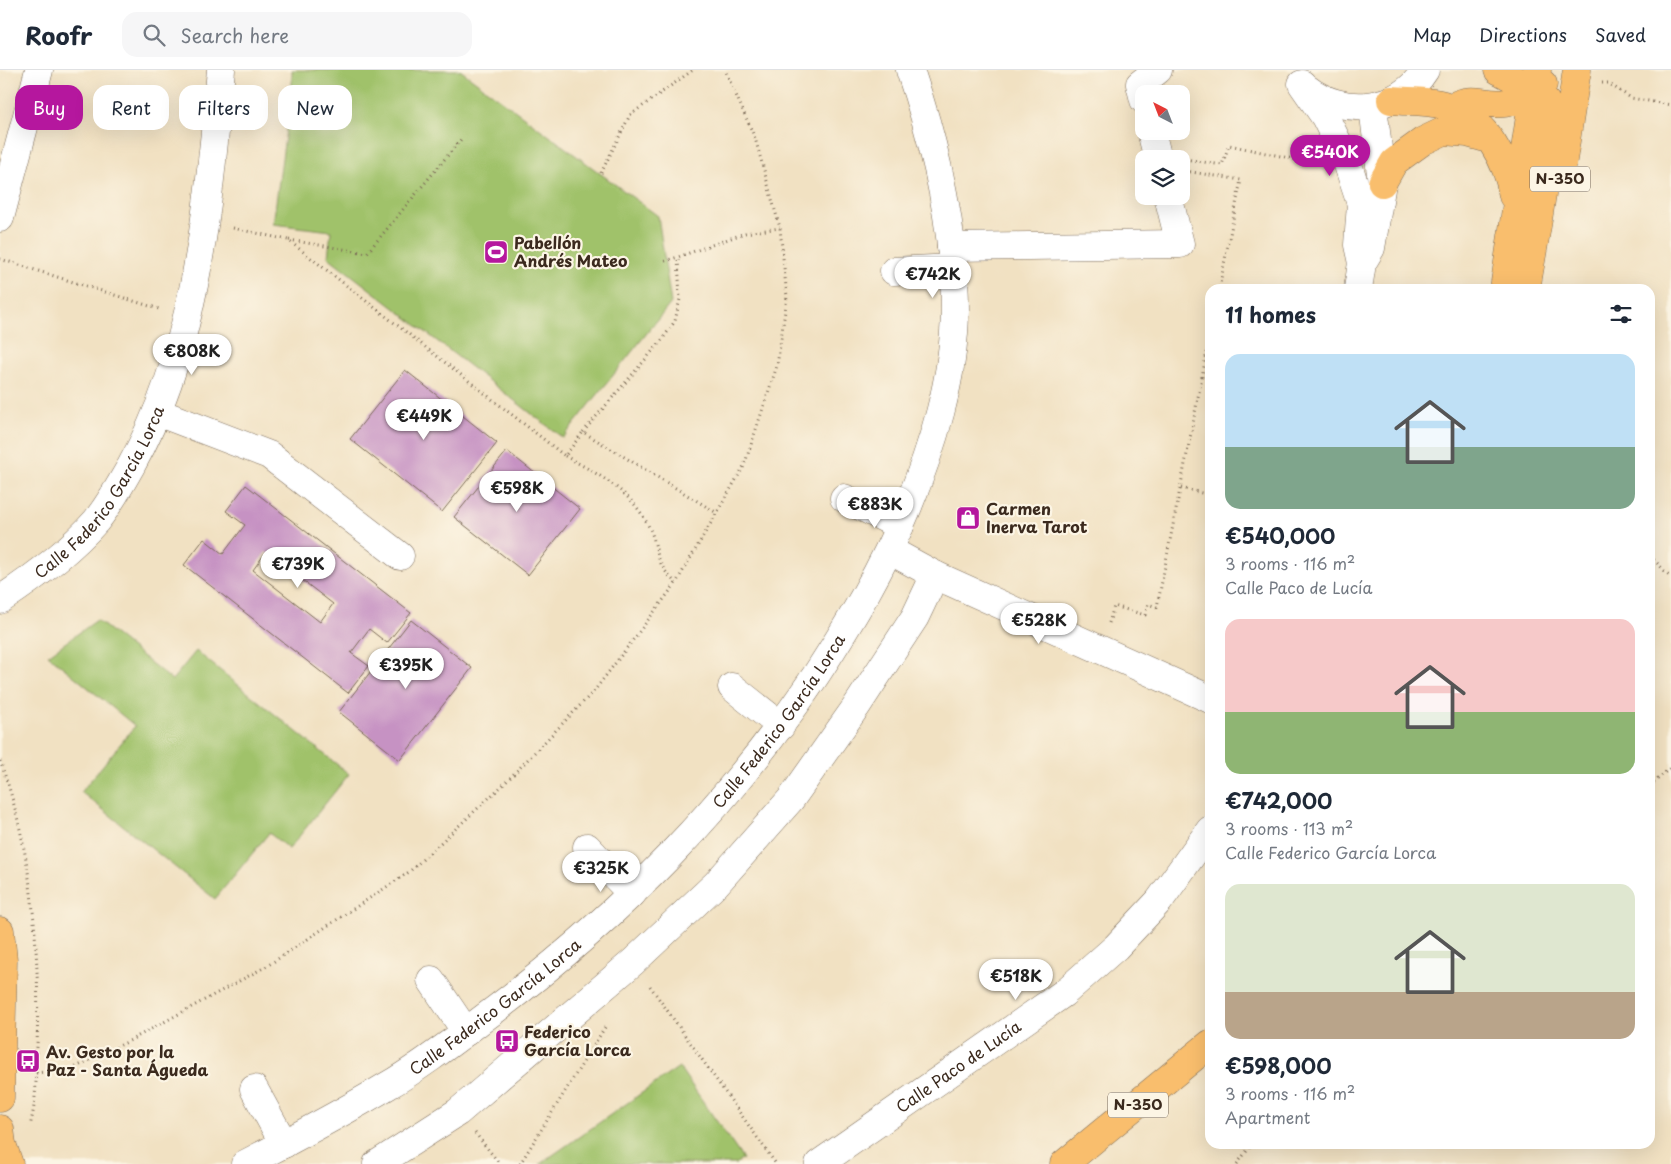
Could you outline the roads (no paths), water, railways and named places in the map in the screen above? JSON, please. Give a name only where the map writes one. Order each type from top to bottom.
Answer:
[{"type":"main road","points":[[1498,70],[1536,81],[1549,109],[1548,138],[1527,284]]},
{"type":"main road","points":[[1382,103],[1452,107],[1463,101],[1504,103],[1536,81],[1552,76],[1569,76]]},
{"type":"main road","name":"N-350","points":[[1544,284],[1569,76]]},
{"type":"main road","name":"N-350","points":[[1505,284],[1536,81]]},
{"type":"main road","points":[[1452,107],[1491,140],[1503,159],[1510,178],[1516,211]]},
{"type":"main road","points":[[1382,183],[1394,162],[1423,141],[1444,131],[1467,132],[1491,140]]},
{"type":"main road","points":[[0,931],[3,960],[0,1098]]},
{"type":"main road","name":"N-350","points":[[1064,1164],[1205,1048]]},
{"type":"main road","points":[[0,1129],[2,1144],[9,1164]]},
{"type":"main road","points":[[0,1162],[4,1164]]},
{"type":"street","points":[[0,218],[39,70]]},
{"type":"street","name":"Calle Federico García Lorca","points":[[0,600],[42,573],[96,520],[118,490],[157,412],[166,390],[195,281],[204,222],[221,70]]},
{"type":"street","name":"Calle Federico García Lorca","points":[[245,1164],[390,1085],[466,1032],[552,966],[632,894],[689,837],[782,726],[854,618],[900,526],[934,437],[944,398],[955,312],[952,258],[942,184],[933,145],[910,70]]},
{"type":"street","points":[[1140,85],[1158,70]]},
{"type":"street","points":[[1296,77],[1317,96],[1335,104],[1354,108],[1382,103],[1408,90],[1425,70]]},
{"type":"street","points":[[1296,77],[1325,117],[1346,159],[1352,176],[1361,204],[1358,245],[1360,276]]},
{"type":"street","points":[[1360,276],[1371,248],[1382,183],[1382,103]]},
{"type":"street","points":[[894,271],[952,258],[1180,244],[1170,205]]},
{"type":"street","points":[[157,412],[269,455],[400,556]]},
{"type":"street","points":[[844,498],[900,526]]},
{"type":"street","points":[[889,550],[935,575],[1205,697]]},
{"type":"street","points":[[378,1164],[458,1112],[633,962],[716,884],[791,799],[856,707],[904,634],[935,575]]},
{"type":"street","points":[[732,687],[782,726]]},
{"type":"street","name":"Calle Paco de Lucía","points":[[819,1164],[1064,993],[1116,947],[1159,901],[1205,837]]},
{"type":"street","points":[[587,847],[632,894]]},
{"type":"street","points":[[431,980],[466,1032]]},
{"type":"street","points":[[254,1089],[284,1144]]},
{"type":"place","name":"Pabellón Andrés Mateo","points":[[496,252]]},
{"type":"place","name":"Carmen Inerva Tarot","points":[[968,518]]},
{"type":"place","name":"Federico García Lorca","points":[[507,1041]]},
{"type":"place","name":"Av. Gesto por la Paz - Santa Águeda","points":[[28,1061]]}]
